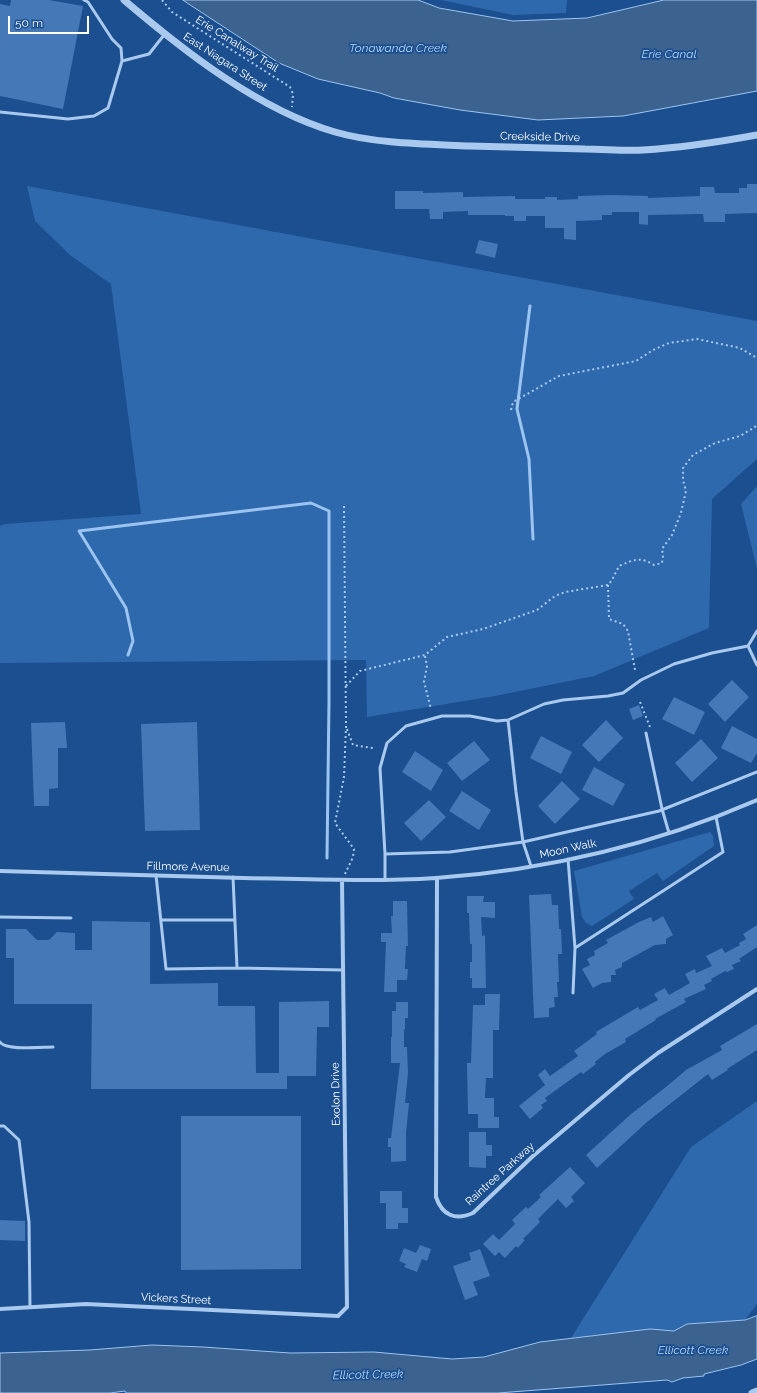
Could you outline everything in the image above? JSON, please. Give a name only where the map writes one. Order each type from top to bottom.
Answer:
[{"type":"street","name":"East Niagara Street","points":[[124,0],[165,34],[214,70],[292,116],[322,127]]},
{"type":"street","name":"Creekside Drive","points":[[322,127],[335,132],[361,138],[411,143],[519,148],[641,150],[685,147],[723,142],[757,135]]},
{"type":"street","name":"Moon Walk","points":[[375,880],[437,878],[531,866],[568,859],[614,849],[669,833],[716,817],[757,800]]},
{"type":"street","name":"Fillmore Avenue","points":[[0,871],[375,880]]},
{"type":"street","name":"Raintree Parkway","points":[[437,878],[436,1197],[439,1205],[450,1215],[457,1217],[472,1213],[533,1156],[629,1075],[658,1053],[757,989]]},
{"type":"street","name":"Exolon Drive","points":[[342,880],[347,1307]]},
{"type":"street","name":"Vickers Street","points":[[0,1309],[86,1304],[338,1316],[347,1307]]},
{"type":"street","points":[[752,1393],[757,1392]]},
{"type":"lane","points":[[0,112],[68,119],[94,116],[108,108],[122,61],[122,48],[112,39],[88,2],[84,0]]},
{"type":"lane","points":[[122,61],[149,54],[165,34]]},
{"type":"lane","points":[[385,880],[380,768],[388,743],[406,726],[442,716],[470,716],[497,721],[508,720],[544,704],[563,700],[595,698],[623,693],[642,680],[674,664],[748,646],[757,631]]},
{"type":"lane","points":[[748,646],[757,666]]},
{"type":"lane","points":[[508,720],[523,842],[531,866]]},
{"type":"lane","points":[[646,733],[662,809],[669,833]]},
{"type":"lane","points":[[385,854],[450,852],[523,842],[662,809],[757,772]]},
{"type":"lane","points":[[575,948],[723,852],[716,817]]},
{"type":"lane","points":[[568,859],[575,948],[573,993]]},
{"type":"lane","points":[[156,875],[166,969],[237,968],[343,970]]},
{"type":"lane","points":[[233,877],[237,968]]},
{"type":"lane","points":[[0,917],[71,918]]},
{"type":"lane","points":[[161,920],[235,920]]},
{"type":"lane","points":[[0,1042],[2,1045],[9,1047],[53,1047]]},
{"type":"lane","points":[[0,1126],[4,1126],[19,1140],[29,1222],[30,1307]]},
{"type":"path","name":"Erie Canalway Trail","points":[[162,0],[172,12],[290,87],[293,94],[292,106]]},
{"type":"path","points":[[511,410],[513,402],[559,376],[636,361],[653,350],[669,343],[697,339],[740,348],[757,358]]},
{"type":"path","points":[[635,670],[628,631],[623,624],[609,619],[608,585],[619,566],[632,561],[646,560],[654,565],[662,562],[662,549],[672,535],[681,513],[686,491],[683,480],[683,468],[693,455],[715,443],[740,436],[755,427],[757,423]]},
{"type":"path","points":[[342,880],[354,857],[354,849],[335,823],[344,778],[346,727],[344,506]]},
{"type":"path","points":[[346,686],[360,671],[425,655],[447,637],[484,629],[536,610],[555,596],[565,592],[608,585]]},
{"type":"path","points":[[425,655],[427,666],[424,682],[431,709]]},
{"type":"path","points":[[640,702],[650,726],[646,733]]},
{"type":"path","points":[[346,727],[354,745],[373,748]]},
{"type":"shaded area","points":[[441,0],[567,0],[566,13],[513,15]]},
{"type":"shaded area","points":[[27,186],[757,321],[757,459],[712,499],[709,628],[594,676],[495,696],[367,717],[366,660],[0,663],[0,526],[5,524],[141,514],[111,284],[70,255],[35,221]]},
{"type":"shaded area","points":[[757,486],[757,569],[741,504]]},
{"type":"shaded area","points":[[710,832],[713,836],[714,846],[663,881],[657,873],[629,891],[634,899],[592,926],[586,923],[582,917],[574,871]]},
{"type":"shaded area","points":[[757,1101],[757,1304],[745,1320],[687,1324],[674,1331],[650,1329],[571,1338],[691,1147]]},
{"type":"water","name":"Erie Canal","points":[[183,0],[418,0],[439,8],[513,21],[587,18],[664,0],[757,0],[757,91],[623,116],[538,120],[460,110],[394,98],[380,93],[318,79],[279,63]]},
{"type":"water","name":"Ellicott Creek","points":[[757,1316],[757,1359],[741,1365],[704,1374],[704,1376],[683,1378],[672,1382],[667,1380],[498,1393],[126,1393],[125,1391],[110,1393],[0,1393],[0,1353],[90,1350],[152,1345],[290,1353],[374,1352],[452,1359],[484,1357],[540,1342],[650,1329],[674,1331],[687,1324],[745,1320]]},
{"type":"building","points":[[11,0],[49,0],[83,6],[63,109],[0,96],[0,4],[10,6]]},
{"type":"building","points":[[747,184],[757,184],[757,213],[725,214],[725,222],[704,222],[703,214],[648,215],[648,225],[639,224],[639,212],[612,212],[612,215],[602,215],[602,220],[576,221],[576,240],[564,239],[564,228],[545,228],[545,216],[526,216],[526,221],[514,221],[514,216],[468,215],[468,211],[443,212],[443,219],[430,219],[429,209],[395,209],[395,191],[423,191],[423,193],[463,192],[463,197],[515,196],[515,199],[545,199],[545,197],[557,197],[557,200],[578,199],[578,196],[612,195],[648,196],[648,198],[700,196],[700,187],[714,187],[715,193],[739,193],[739,188],[747,188]]},
{"type":"building","points":[[479,240],[498,244],[495,258],[475,253]]},
{"type":"building","points":[[732,680],[749,697],[725,722],[708,704]]},
{"type":"building","points":[[674,697],[705,712],[694,735],[662,719]]},
{"type":"building","points":[[639,705],[643,716],[633,720],[629,709]]},
{"type":"building","points":[[606,720],[623,738],[599,762],[582,745]]},
{"type":"building","points":[[65,722],[67,748],[58,748],[58,788],[49,789],[49,806],[34,806],[31,723]]},
{"type":"building","points":[[197,722],[200,830],[145,831],[141,724]]},
{"type":"building","points":[[732,726],[757,739],[757,753],[751,763],[721,748]]},
{"type":"building","points":[[541,736],[572,752],[561,774],[530,758]]},
{"type":"building","points":[[701,739],[718,758],[692,782],[675,763]]},
{"type":"building","points":[[474,741],[490,760],[462,781],[447,763]]},
{"type":"building","points":[[415,751],[443,770],[431,791],[402,772]]},
{"type":"building","points":[[594,767],[625,784],[613,806],[582,790]]},
{"type":"building","points":[[562,781],[580,799],[555,824],[538,806]]},
{"type":"building","points":[[462,791],[491,810],[479,830],[449,811]]},
{"type":"building","points":[[429,800],[446,817],[421,841],[404,823]]},
{"type":"building","points":[[551,894],[552,905],[558,905],[559,929],[561,929],[562,954],[558,954],[558,997],[554,997],[555,1007],[549,1008],[549,1017],[534,1018],[529,895]]},
{"type":"building","points":[[467,896],[484,896],[483,902],[495,902],[495,918],[481,917],[482,936],[485,935],[486,988],[472,988],[472,978],[470,978],[470,962],[472,962],[472,944],[470,944]]},
{"type":"building","points":[[393,901],[407,901],[408,946],[406,946],[405,969],[408,969],[407,980],[397,980],[397,992],[384,992],[386,942],[381,942],[381,933],[392,933],[391,916],[393,916]]},
{"type":"building","points":[[663,916],[673,935],[666,939],[666,944],[655,945],[622,963],[622,967],[615,970],[616,975],[611,975],[611,982],[602,983],[593,988],[582,969],[590,965],[587,959],[595,955],[594,951],[608,943],[606,940],[639,922],[651,917],[653,922]]},
{"type":"building","points":[[92,921],[150,922],[150,984],[218,983],[218,1006],[255,1006],[256,1073],[279,1073],[279,1002],[329,1001],[329,1027],[317,1027],[316,1076],[287,1076],[287,1089],[91,1089],[92,1004],[14,1004],[14,958],[6,958],[6,929],[26,929],[37,940],[49,940],[57,932],[75,933],[75,950],[92,950]]},
{"type":"building","points":[[757,925],[757,947],[739,959],[741,961],[732,965],[734,969],[727,972],[725,971],[711,979],[712,981],[704,985],[706,989],[684,999],[686,1002],[655,1019],[656,1020],[625,1039],[626,1042],[605,1054],[595,1062],[596,1064],[583,1074],[581,1072],[545,1098],[547,1101],[541,1105],[543,1108],[530,1119],[519,1106],[545,1085],[538,1075],[545,1069],[550,1076],[578,1056],[574,1051],[597,1034],[596,1032],[638,1007],[640,1010],[658,1000],[654,994],[665,988],[669,995],[690,983],[685,974],[695,969],[696,973],[712,966],[706,956],[722,948],[725,953],[740,945],[739,943],[746,939],[743,934]]},
{"type":"building","points":[[485,994],[500,994],[499,1030],[493,1030],[493,1078],[486,1078],[485,1098],[494,1098],[494,1117],[499,1117],[499,1128],[478,1128],[478,1114],[468,1114],[467,1063],[471,1063],[473,1005],[485,1005]]},
{"type":"building","points":[[396,1002],[408,1002],[408,1018],[405,1018],[404,1029],[404,1047],[407,1047],[408,1073],[405,1103],[409,1103],[406,1133],[406,1161],[391,1162],[391,1147],[388,1147],[388,1138],[391,1138],[400,1063],[391,1063],[392,1011],[396,1011]]},
{"type":"building","points":[[757,1024],[757,1050],[712,1080],[708,1074],[647,1122],[597,1168],[586,1155],[631,1114],[686,1070],[722,1050],[720,1046]]},
{"type":"building","points":[[181,1116],[301,1116],[301,1269],[181,1270]]},
{"type":"building","points":[[469,1132],[486,1132],[486,1145],[492,1145],[492,1156],[486,1156],[486,1168],[469,1167]]},
{"type":"building","points":[[570,1167],[585,1183],[571,1197],[574,1201],[566,1208],[558,1199],[538,1219],[540,1222],[523,1239],[525,1240],[518,1248],[516,1246],[505,1258],[499,1252],[495,1256],[483,1244],[493,1234],[499,1240],[515,1224],[512,1220],[526,1207],[528,1209],[541,1197],[539,1195]]},
{"type":"building","points":[[380,1191],[402,1191],[402,1208],[408,1208],[408,1223],[398,1223],[398,1229],[386,1229],[386,1203],[380,1203]]},
{"type":"building","points":[[0,1220],[25,1221],[25,1241],[0,1240]]},
{"type":"building","points":[[420,1245],[431,1249],[427,1261],[422,1259],[417,1272],[404,1267],[406,1264],[399,1261],[404,1248],[416,1253]]},
{"type":"building","points":[[480,1249],[490,1276],[473,1282],[478,1295],[465,1300],[453,1266],[471,1260],[469,1253]]},
{"type":"waterway","points":[[530,306],[517,409],[529,459],[533,539]]},
{"type":"waterway","points":[[128,655],[133,641],[126,608],[79,531],[311,503],[329,511],[327,858]]},
{"type":"water label","name":"Tonawanda Creek","points":[[398,48]]}]
